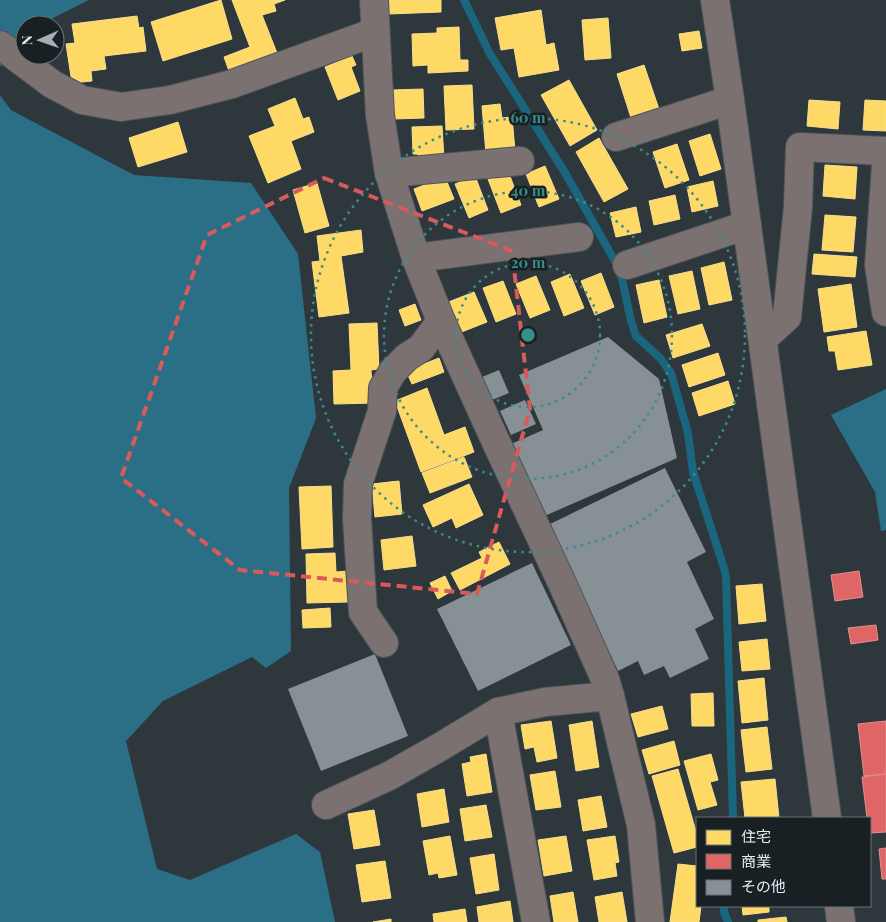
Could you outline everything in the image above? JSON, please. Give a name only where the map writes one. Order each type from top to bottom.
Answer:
[{"type":"street","points":[[374,0],[380,114],[389,173],[416,258],[441,321],[605,679],[641,825],[650,922]]},
{"type":"street","points":[[715,0],[763,339],[827,817]]},
{"type":"street","points":[[0,46],[52,84],[82,100],[121,107],[170,100],[232,84],[375,32]]},
{"type":"street","points":[[616,137],[730,100]]},
{"type":"street","points":[[763,339],[788,317],[798,207],[800,147],[886,150]]},
{"type":"street","points":[[389,173],[520,161]]},
{"type":"street","points":[[886,164],[879,265],[886,312]]},
{"type":"street","points":[[627,265],[747,225]]},
{"type":"street","points":[[416,258],[579,237]]},
{"type":"street","points":[[384,643],[363,612],[357,519],[358,484],[382,411],[383,388],[393,371],[407,357],[421,348],[441,321]]},
{"type":"street","points":[[326,805],[389,776],[498,712],[545,702],[610,696]]},
{"type":"street","points":[[498,712],[536,922]]},
{"type":"street","points":[[839,907],[841,922]]},
{"type":"highlighted area","points":[[324,178],[512,251],[530,409],[477,594],[240,570],[121,478],[207,235]]},
{"type":"shaded area","points":[[0,0],[89,0],[59,15],[15,15],[15,49],[0,67]]},
{"type":"shaded area","points":[[0,95],[11,110],[134,175],[251,183],[298,254],[316,418],[289,488],[291,651],[266,668],[252,657],[163,701],[126,741],[157,869],[190,880],[296,834],[320,852],[335,922],[0,922]]},
{"type":"shaded area","points":[[886,389],[886,530],[881,531],[875,492],[831,415]]},
{"type":"building: 住宅","points":[[221,0],[232,39],[163,61],[151,22]]},
{"type":"building: 住宅","points":[[232,0],[285,0],[274,4],[276,11],[262,15],[277,53],[229,71],[224,57],[250,47]]},
{"type":"building: 住宅","points":[[389,0],[441,0],[441,12],[389,14]]},
{"type":"building: 住宅","points":[[541,10],[546,45],[554,43],[559,70],[519,77],[514,48],[501,50],[495,18]]},
{"type":"building: 住宅","points":[[137,16],[139,28],[143,27],[146,51],[104,56],[106,69],[91,71],[92,81],[72,83],[66,44],[75,43],[72,24]]},
{"type":"building: 住宅","points":[[608,18],[611,58],[585,60],[582,20]]},
{"type":"building: 住宅","points":[[459,27],[460,60],[468,60],[468,71],[428,73],[428,65],[413,66],[412,34],[437,33],[437,28]]},
{"type":"building: 住宅","points":[[699,31],[702,48],[682,51],[679,34]]},
{"type":"building: 住宅","points":[[352,56],[356,65],[351,67],[360,91],[338,100],[325,67]]},
{"type":"building: 住宅","points":[[644,65],[660,112],[632,121],[617,74]]},
{"type":"building: 住宅","points":[[569,80],[597,130],[570,146],[541,95]]},
{"type":"building: 住宅","points":[[472,85],[474,129],[446,130],[444,86]]},
{"type":"building: 住宅","points":[[423,89],[424,118],[394,119],[393,90]]},
{"type":"building: 住宅","points":[[295,98],[303,119],[309,117],[314,132],[291,141],[301,169],[268,183],[249,136],[275,126],[268,109]]},
{"type":"building: 住宅","points":[[809,100],[840,102],[838,129],[807,126]]},
{"type":"building: 住宅","points":[[865,100],[886,101],[886,131],[863,130]]},
{"type":"building: 住宅","points":[[500,104],[502,118],[512,117],[515,151],[486,154],[482,106]]},
{"type":"building: 住宅","points":[[178,122],[187,152],[138,167],[129,138]]},
{"type":"building: 住宅","points":[[442,126],[444,159],[418,161],[418,154],[413,154],[412,127]]},
{"type":"building: 住宅","points":[[710,134],[721,169],[700,176],[689,141]]},
{"type":"building: 住宅","points":[[599,138],[628,189],[604,202],[576,152]]},
{"type":"building: 住宅","points":[[677,144],[689,180],[665,188],[653,152]]},
{"type":"building: 住宅","points":[[825,165],[857,167],[855,199],[823,196]]},
{"type":"building: 住宅","points":[[545,166],[559,199],[539,207],[526,174]]},
{"type":"building: 住宅","points":[[508,171],[521,205],[501,213],[488,179]]},
{"type":"building: 住宅","points":[[475,176],[488,210],[469,218],[455,184]]},
{"type":"building: 住宅","points":[[445,177],[454,199],[422,211],[414,189]]},
{"type":"building: 住宅","points":[[713,181],[718,206],[692,212],[687,187]]},
{"type":"building: 住宅","points":[[317,183],[329,226],[305,233],[293,190]]},
{"type":"building: 住宅","points":[[675,195],[680,219],[654,225],[649,201]]},
{"type":"building: 住宅","points":[[636,207],[641,232],[616,237],[610,213]]},
{"type":"building: 住宅","points":[[825,215],[856,217],[853,252],[822,250]]},
{"type":"building: 住宅","points":[[361,230],[363,252],[341,256],[349,313],[319,317],[312,262],[320,261],[317,236]]},
{"type":"building: 住宅","points":[[814,254],[857,257],[855,277],[812,274]]},
{"type":"building: 住宅","points":[[724,262],[732,300],[709,305],[701,268]]},
{"type":"building: 住宅","points":[[692,271],[700,309],[678,314],[669,276]]},
{"type":"building: 住宅","points":[[601,273],[614,307],[595,315],[581,281]]},
{"type":"building: 住宅","points":[[570,274],[584,308],[564,316],[551,282]]},
{"type":"building: 住宅","points":[[536,276],[550,310],[530,318],[516,284]]},
{"type":"building: 住宅","points":[[659,280],[667,317],[644,323],[636,285]]},
{"type":"building: 住宅","points":[[503,281],[516,314],[496,322],[483,288]]},
{"type":"building: 住宅","points":[[851,284],[857,327],[824,332],[818,289]]},
{"type":"building: 住宅","points":[[474,292],[487,322],[459,333],[446,303]]},
{"type":"building: 住宅","points":[[415,304],[421,320],[405,326],[399,310]]},
{"type":"building: 住宅","points":[[377,323],[379,369],[371,370],[373,403],[334,404],[333,371],[351,370],[349,324]]},
{"type":"building: 住宅","points":[[702,324],[710,346],[673,358],[666,335]]},
{"type":"building: 住宅","points":[[866,331],[872,365],[838,370],[835,351],[829,351],[827,337]]},
{"type":"building: 住宅","points":[[718,353],[725,375],[689,387],[682,365]]},
{"type":"building: 住宅","points":[[439,358],[444,372],[412,384],[406,371]]},
{"type":"building: 住宅","points":[[728,381],[735,404],[699,416],[692,393]]},
{"type":"building: 住宅","points":[[427,388],[444,435],[465,427],[474,452],[421,472],[395,401]]},
{"type":"building: 住宅","points":[[464,457],[472,477],[430,493],[422,473]]},
{"type":"building: 住宅","points":[[399,481],[402,514],[375,517],[372,484]]},
{"type":"building: 住宅","points":[[469,484],[483,515],[456,528],[452,518],[433,527],[423,505]]},
{"type":"building: 住宅","points":[[331,486],[333,547],[302,549],[299,487]]},
{"type":"building: 住宅","points":[[412,536],[416,566],[384,570],[381,540]]},
{"type":"building: 住宅","points":[[499,542],[510,564],[460,590],[451,573],[482,558],[479,552]]},
{"type":"building: 住宅","points":[[335,553],[336,572],[348,571],[349,602],[307,603],[306,554]]},
{"type":"building: 住宅","points":[[445,576],[452,591],[438,599],[430,583]]},
{"type":"building: 住宅","points":[[762,584],[766,621],[739,624],[736,586]]},
{"type":"building: 住宅","points":[[330,608],[331,627],[303,628],[302,610]]},
{"type":"building: 住宅","points":[[767,639],[770,669],[742,671],[739,642]]},
{"type":"building: 住宅","points":[[764,678],[768,720],[742,723],[738,681]]},
{"type":"building: 住宅","points":[[713,693],[714,726],[692,726],[691,694]]},
{"type":"building: 住宅","points":[[662,706],[668,729],[638,737],[631,714]]},
{"type":"building: 住宅","points":[[551,721],[557,758],[537,762],[534,747],[525,749],[521,725]]},
{"type":"building: 住宅","points":[[592,721],[599,767],[576,771],[569,725]]},
{"type":"building: 住宅","points":[[767,727],[772,769],[746,772],[741,730]]},
{"type":"building: 住宅","points":[[674,741],[680,765],[649,774],[642,750]]},
{"type":"building: 住宅","points":[[486,754],[492,792],[467,796],[462,764],[471,762],[470,757]]},
{"type":"building: 住宅","points":[[711,754],[718,780],[710,782],[717,805],[698,810],[684,761]]},
{"type":"building: 住宅","points":[[678,769],[696,832],[696,847],[674,853],[652,776]]},
{"type":"building: 住宅","points":[[555,771],[561,807],[536,810],[530,775]]},
{"type":"building: 住宅","points":[[775,779],[779,817],[745,817],[741,782]]},
{"type":"building: 住宅","points":[[444,789],[449,822],[422,827],[417,794]]},
{"type":"building: 住宅","points":[[601,796],[607,827],[583,831],[578,800]]},
{"type":"building: 住宅","points":[[486,805],[492,837],[465,841],[460,809]]},
{"type":"building: 住宅","points":[[374,810],[380,845],[354,849],[348,814]]},
{"type":"building: 住宅","points":[[450,836],[457,875],[439,878],[438,873],[429,875],[423,841]]},
{"type":"building: 住宅","points":[[566,836],[572,871],[544,876],[538,840]]},
{"type":"building: 住宅","points":[[615,836],[619,862],[615,863],[617,876],[594,880],[587,840]]},
{"type":"building: 住宅","points":[[494,854],[499,890],[476,894],[470,858]]},
{"type":"building: 住宅","points":[[385,861],[391,898],[362,902],[356,865]]},
{"type":"building: 住宅","points":[[678,864],[696,866],[696,907],[701,907],[699,922],[670,922]]},
{"type":"building: 住宅","points":[[573,892],[578,922],[554,922],[550,896]]},
{"type":"building: 住宅","points":[[622,892],[627,922],[599,922],[595,897]]},
{"type":"building: 住宅","points":[[510,901],[513,922],[479,922],[477,907]]},
{"type":"building: 住宅","points":[[742,907],[769,907],[769,912],[743,915]]},
{"type":"building: 住宅","points":[[465,909],[467,922],[434,922],[433,914]]},
{"type":"building: 住宅","points":[[786,917],[787,922],[758,922],[758,920]]},
{"type":"building: 住宅","points":[[391,919],[391,922],[373,922]]},
{"type":"building: 商業","points":[[859,571],[863,597],[835,601],[831,575]]},
{"type":"building: 商業","points":[[876,625],[878,640],[851,644],[848,628]]},
{"type":"building: 商業","points":[[886,721],[886,774],[864,776],[858,724]]},
{"type":"building: 商業","points":[[886,774],[886,832],[871,833],[871,817],[867,817],[862,777]]},
{"type":"building: 商業","points":[[886,848],[886,879],[882,879],[879,849]]},
{"type":"building: その他","points":[[608,337],[659,379],[677,458],[540,518],[509,445],[543,430],[519,375]]},
{"type":"building: その他","points":[[499,370],[509,393],[492,400],[482,377]]},
{"type":"building: その他","points":[[525,400],[536,424],[511,435],[500,411]]},
{"type":"building: その他","points":[[665,468],[706,552],[687,562],[714,619],[695,629],[709,659],[670,678],[664,666],[644,675],[638,661],[618,671],[548,525]]},
{"type":"building: その他","points":[[532,563],[571,645],[478,691],[437,609]]},
{"type":"building: その他","points":[[375,654],[408,736],[321,771],[288,689]]},
{"type":"waterway","points":[[464,0],[490,54],[564,171],[616,263],[622,279],[636,336],[660,358],[671,373],[688,433],[693,472],[726,577],[733,817]]},
{"type":"waterway","points":[[724,907],[728,922]]}]
